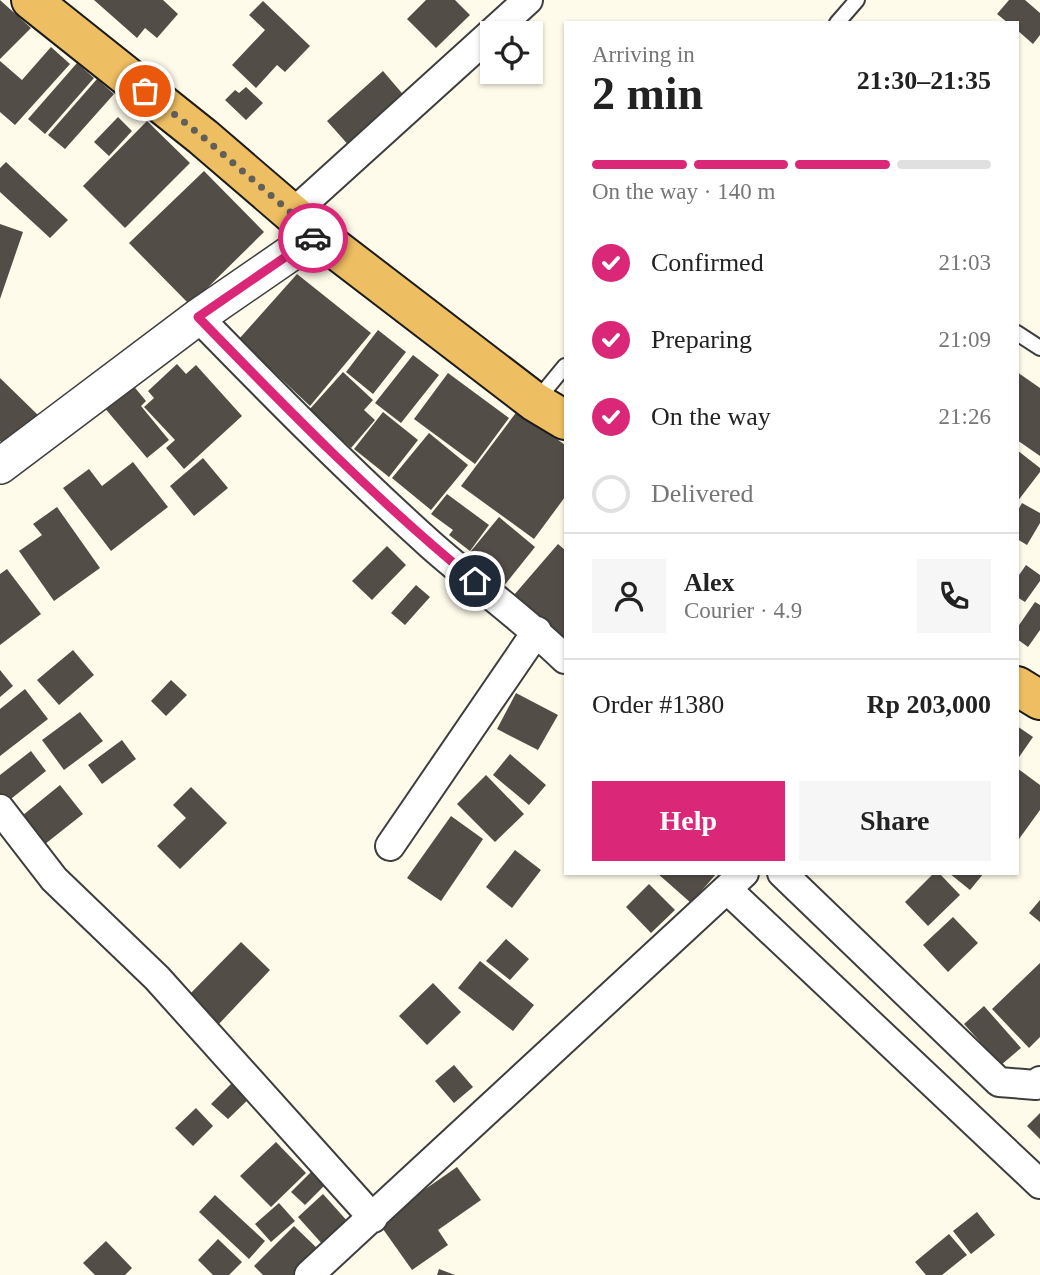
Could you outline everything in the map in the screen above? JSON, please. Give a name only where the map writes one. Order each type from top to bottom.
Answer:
[{"type":"highway","points":[[47,5],[305,224],[550,411]]},
{"type":"highway","points":[[1019,687],[1040,700]]},
{"type":"street","points":[[0,466],[198,317],[305,224],[528,0]]},
{"type":"street","points":[[198,317],[355,476],[434,548],[537,631],[564,658]]},
{"type":"street","points":[[390,846],[537,631]]},
{"type":"street","points":[[0,809],[54,879],[157,978],[373,1218]]},
{"type":"street","points":[[784,875],[999,1082],[1036,1085],[1040,1082]]},
{"type":"street","points":[[309,1275],[736,881],[1040,1184]]},
{"type":"lane","points":[[839,21],[857,0]]},
{"type":"lane","points":[[1019,334],[1040,348]]},
{"type":"lane","points":[[550,411],[564,369]]},
{"type":"building","points":[[0,0],[31,28],[0,59]]},
{"type":"building","points":[[94,0],[163,0],[178,14],[157,38],[145,28],[137,38]]},
{"type":"building","points":[[426,0],[455,0],[470,15],[436,48],[407,19]]},
{"type":"building","points":[[1009,0],[1025,0],[1040,13],[1040,35],[1033,44],[1019,32],[1019,21],[1006,21],[997,14]]},
{"type":"building","points":[[263,1],[310,46],[285,72],[277,65],[256,88],[232,65],[265,30],[249,15]]},
{"type":"building","points":[[51,47],[70,64],[15,125],[0,112],[0,61],[22,80]]},
{"type":"building","points":[[77,63],[94,78],[45,134],[28,119]]},
{"type":"building","points":[[383,71],[407,99],[352,149],[327,121]]},
{"type":"building","points":[[97,79],[114,94],[65,149],[48,135]]},
{"type":"building","points":[[246,87],[263,103],[246,120],[225,100],[235,90],[239,93]]},
{"type":"building","points":[[118,117],[132,131],[109,156],[94,142]]},
{"type":"building","points":[[147,121],[190,163],[125,228],[83,186]]},
{"type":"building","points":[[6,162],[68,220],[50,238],[0,192],[0,168]]},
{"type":"building","points":[[204,171],[264,232],[190,305],[129,243]]},
{"type":"building","points":[[0,224],[23,232],[0,299]]},
{"type":"building","points":[[297,274],[371,333],[310,406],[239,339]]},
{"type":"building","points":[[378,330],[406,352],[373,394],[346,372]]},
{"type":"building","points":[[413,355],[439,375],[401,423],[375,403]]},
{"type":"building","points":[[177,364],[186,374],[196,365],[242,416],[184,469],[166,448],[175,440],[144,407],[154,398],[148,391]]},
{"type":"building","points":[[343,372],[373,400],[364,410],[375,420],[351,448],[309,410]]},
{"type":"building","points":[[448,373],[509,418],[475,464],[414,419]]},
{"type":"building","points":[[1019,373],[1040,388],[1040,456],[1019,441]]},
{"type":"building","points":[[0,378],[39,416],[7,448],[0,441]]},
{"type":"building","points":[[131,383],[146,401],[141,406],[169,440],[147,458],[103,406]]},
{"type":"building","points":[[518,410],[564,444],[564,498],[534,539],[461,486]]},
{"type":"building","points":[[383,412],[418,440],[389,477],[354,449]]},
{"type":"building","points":[[429,433],[468,465],[431,510],[392,478]]},
{"type":"building","points":[[1019,452],[1040,468],[1040,472],[1019,499]]},
{"type":"building","points":[[203,458],[228,488],[194,516],[170,486]]},
{"type":"building","points":[[133,462],[168,507],[111,551],[63,488],[89,469],[102,486]]},
{"type":"building","points":[[447,494],[489,525],[470,551],[449,535],[453,530],[431,514]]},
{"type":"building","points":[[1022,503],[1040,513],[1040,523],[1027,545],[1019,540],[1019,508]]},
{"type":"building","points":[[57,507],[100,568],[54,601],[19,551],[42,535],[33,524]]},
{"type":"building","points":[[499,517],[535,547],[503,587],[466,557]]},
{"type":"building","points":[[558,544],[564,549],[564,638],[514,595]]},
{"type":"building","points":[[387,546],[406,565],[372,600],[352,581]]},
{"type":"building","points":[[1026,565],[1040,575],[1040,581],[1025,602],[1019,598],[1019,575]]},
{"type":"building","points":[[7,569],[41,614],[0,645],[0,574]]},
{"type":"building","points":[[416,585],[430,597],[405,625],[391,613]]},
{"type":"building","points":[[1035,602],[1040,605],[1040,630],[1028,647],[1019,640],[1019,625]]},
{"type":"building","points":[[73,650],[94,675],[59,705],[37,680]]},
{"type":"building","points":[[0,670],[13,686],[0,697]]},
{"type":"building","points":[[171,680],[187,695],[166,716],[151,701]]},
{"type":"building","points":[[25,689],[48,719],[0,756],[0,709]]},
{"type":"building","points":[[516,693],[558,715],[538,750],[497,729]]},
{"type":"building","points":[[80,712],[103,741],[64,770],[42,740]]},
{"type":"building","points":[[1019,727],[1033,737],[1019,757]]},
{"type":"building","points":[[122,740],[136,759],[102,784],[88,765]]},
{"type":"building","points":[[31,751],[46,771],[7,802],[0,793],[0,775]]},
{"type":"building","points":[[510,754],[546,785],[529,805],[493,775]]},
{"type":"building","points":[[1019,769],[1040,785],[1040,810],[1019,839]]},
{"type":"building","points":[[486,775],[524,814],[495,842],[457,804]]},
{"type":"building","points":[[60,785],[83,814],[40,848],[17,820]]},
{"type":"building","points":[[191,787],[227,823],[180,869],[157,846],[186,818],[173,805]]},
{"type":"building","points":[[451,816],[483,839],[441,901],[407,878]]},
{"type":"building","points":[[515,850],[541,870],[512,908],[486,887]]},
{"type":"building","points":[[659,875],[715,875],[691,903]]},
{"type":"building","points":[[932,875],[941,875],[960,895],[928,926],[905,902]]},
{"type":"building","points":[[951,875],[982,875],[970,890]]},
{"type":"building","points":[[649,884],[675,910],[651,933],[626,907]]},
{"type":"building","points":[[1040,900],[1040,922],[1029,913]]},
{"type":"building","points":[[953,917],[978,943],[948,972],[923,945]]},
{"type":"building","points":[[506,939],[529,959],[510,980],[486,961]]},
{"type":"building","points":[[241,942],[270,970],[217,1026],[187,997]]},
{"type":"building","points":[[480,961],[534,1005],[513,1031],[458,988]]},
{"type":"building","points":[[1040,963],[1040,1037],[1029,1048],[992,1009]]},
{"type":"building","points":[[433,983],[461,1012],[427,1045],[399,1016]]},
{"type":"building","points":[[984,1006],[1021,1048],[1001,1065],[964,1024]]},
{"type":"building","points":[[454,1065],[473,1087],[454,1103],[435,1081]]},
{"type":"building","points":[[236,1079],[253,1095],[228,1119],[211,1104]]},
{"type":"building","points":[[196,1108],[213,1126],[193,1146],[175,1128]]},
{"type":"building","points":[[1040,1113],[1040,1139],[1027,1126]]},
{"type":"building","points":[[276,1142],[306,1173],[271,1207],[240,1176]]},
{"type":"building","points":[[457,1167],[481,1200],[438,1230],[448,1245],[412,1270],[378,1222]]},
{"type":"building","points":[[314,1169],[327,1183],[305,1205],[291,1192]]},
{"type":"building","points":[[323,1194],[349,1223],[324,1246],[298,1217]]},
{"type":"building","points":[[215,1195],[265,1241],[249,1259],[199,1212]]},
{"type":"building","points":[[279,1203],[295,1221],[271,1242],[255,1224]]},
{"type":"building","points":[[977,1212],[995,1235],[971,1254],[953,1231]]},
{"type":"building","points":[[294,1226],[320,1251],[297,1275],[263,1275],[254,1266]]},
{"type":"building","points":[[949,1234],[967,1255],[942,1275],[926,1275],[915,1262]]},
{"type":"building","points":[[218,1239],[242,1262],[229,1275],[213,1275],[198,1260]]},
{"type":"building","points":[[106,1241],[132,1268],[125,1275],[95,1275],[83,1263]]},
{"type":"building","points":[[439,1269],[455,1275],[437,1275]]},
{"type":"way so far","points":[[145,91],[293,213],[317,235],[313,238]]},
{"type":"route","points":[[313,238],[198,317],[345,467],[434,548],[475,581]]}]
